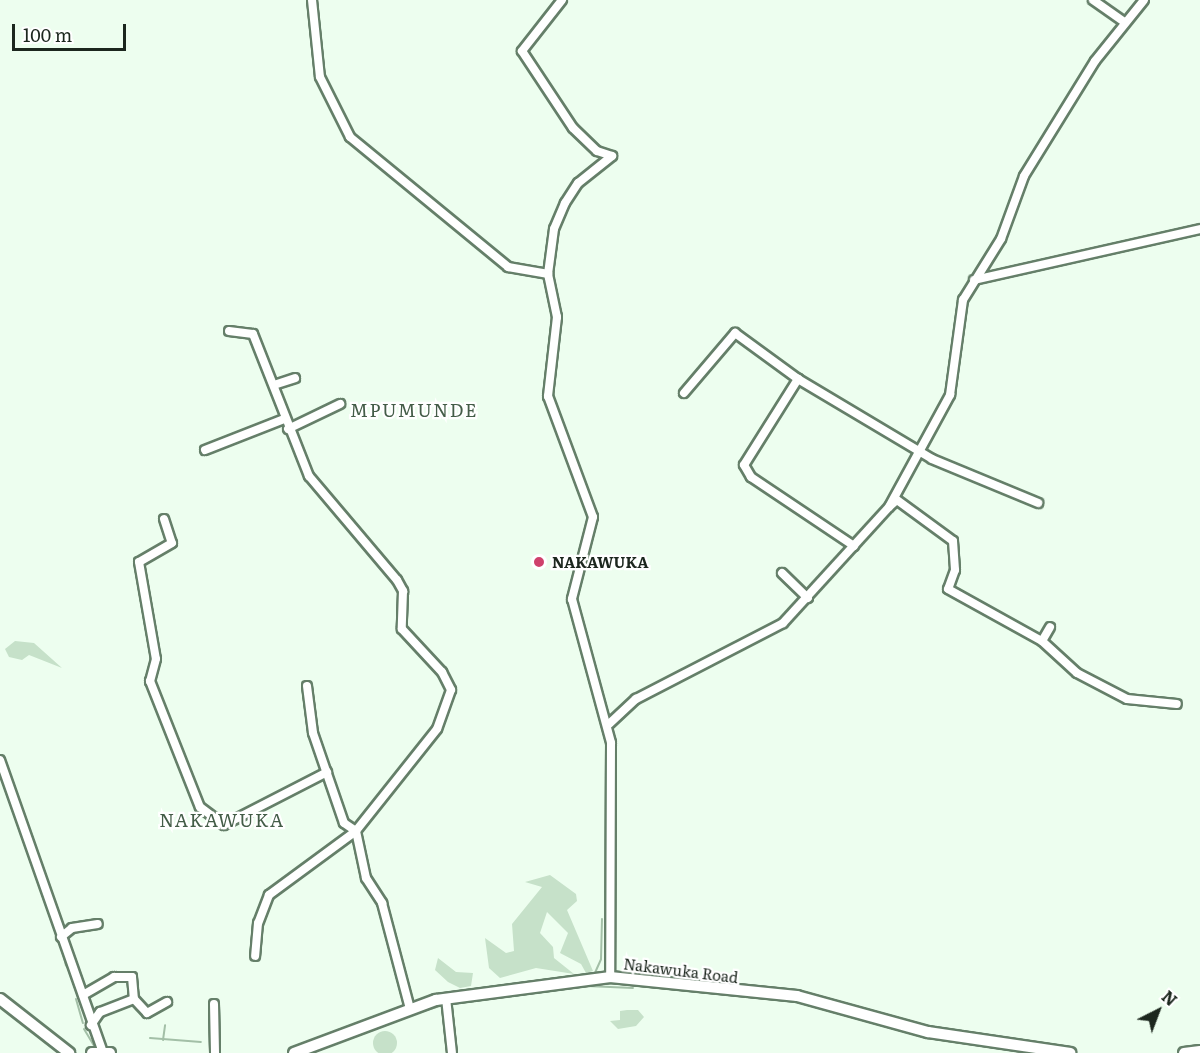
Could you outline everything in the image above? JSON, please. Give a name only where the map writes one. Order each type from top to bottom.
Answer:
[{"type":"main road","name":"Nakawuka Road","points":[[294,1053],[446,998],[610,977],[797,996],[928,1032],[1070,1053]]},
{"type":"main road","points":[[0,999],[69,1053]]},
{"type":"main road","points":[[1184,1053],[1200,1051]]},
{"type":"street","points":[[312,0],[320,77],[350,137],[508,267],[548,274]]},
{"type":"street","points":[[562,0],[522,51],[573,128],[597,151],[612,156],[578,183],[565,203],[548,274],[557,317],[548,396],[593,517],[572,599],[609,724],[610,977]]},
{"type":"street","points":[[1093,0],[1125,22]]},
{"type":"street","points":[[889,507],[950,395],[960,351],[959,317],[973,280],[1002,239],[1044,139],[1125,22],[1144,0]]},
{"type":"street","points":[[973,280],[1200,229]]},
{"type":"street","points":[[229,331],[251,331],[277,384],[288,429],[320,496],[398,580],[403,591],[402,629],[442,672],[451,690],[437,729],[356,831],[269,895],[258,923],[255,956]]},
{"type":"street","points":[[684,393],[735,333],[798,379],[919,452],[1038,503]]},
{"type":"street","points":[[277,384],[295,378]]},
{"type":"street","points":[[798,379],[744,465],[751,477],[855,546]]},
{"type":"street","points":[[288,429],[340,404]]},
{"type":"street","points":[[205,450],[284,419]]},
{"type":"street","points":[[609,724],[636,699],[783,623],[897,500],[953,541],[955,570],[948,589],[1042,641],[1077,673],[1127,699],[1177,704]]},
{"type":"street","points":[[164,519],[172,543],[139,562],[156,659],[150,681],[200,807],[224,825],[327,772]]},
{"type":"street","points":[[782,573],[808,598]]},
{"type":"street","points":[[1042,641],[1050,627]]},
{"type":"street","points":[[307,686],[308,713],[344,823],[356,831]]},
{"type":"street","points":[[0,760],[101,1052]]},
{"type":"street","points":[[356,831],[358,858],[382,903],[410,1010]]},
{"type":"street","points":[[61,937],[72,927],[99,924]]},
{"type":"street","points":[[82,995],[125,974],[132,977],[134,999],[147,1013],[167,1002]]},
{"type":"street","points":[[446,998],[452,1053]]},
{"type":"street","points":[[91,1025],[100,1012],[134,999]]},
{"type":"street","points":[[214,1004],[215,1053]]},
{"type":"green space","points":[[15,641],[34,643],[62,668],[29,655],[22,660],[9,657],[5,649]]},
{"type":"green space","points":[[550,875],[576,894],[577,901],[567,910],[593,971],[586,973],[581,964],[560,953],[568,933],[547,912],[540,933],[553,947],[554,958],[574,974],[536,968],[500,978],[489,968],[485,938],[506,953],[514,951],[512,924],[542,887],[525,882]]},
{"type":"green space","points":[[438,958],[456,972],[473,973],[471,986],[460,988],[448,982],[435,970]]},
{"type":"green space","points":[[638,1010],[644,1017],[636,1026],[618,1029],[610,1021],[620,1020],[620,1011]]},
{"type":"green space","points":[[385,1031],[394,1034],[397,1043],[394,1052],[385,1055],[376,1052],[373,1043],[376,1034]]},
{"type":"waterway","points":[[594,975],[601,959],[602,919]]},
{"type":"waterway","points":[[61,944],[66,965]]},
{"type":"waterway","points":[[441,994],[571,977]]},
{"type":"waterway","points":[[587,986],[633,988]]},
{"type":"waterway","points":[[76,999],[83,1023]]},
{"type":"waterway","points":[[401,1018],[443,1005]]},
{"type":"waterway","points":[[163,1040],[165,1025]]},
{"type":"waterway","points":[[84,1029],[96,1049]]},
{"type":"waterway","points":[[312,1053],[351,1037]]},
{"type":"waterway","points":[[150,1038],[201,1042]]},
{"type":"place","name":"NAKAWUKA","points":[[539,562]]},
{"type":"district","name":"MPUMUNDE","points":[[414,410]]},
{"type":"district","name":"NAKAWUKA","points":[[222,820]]}]
